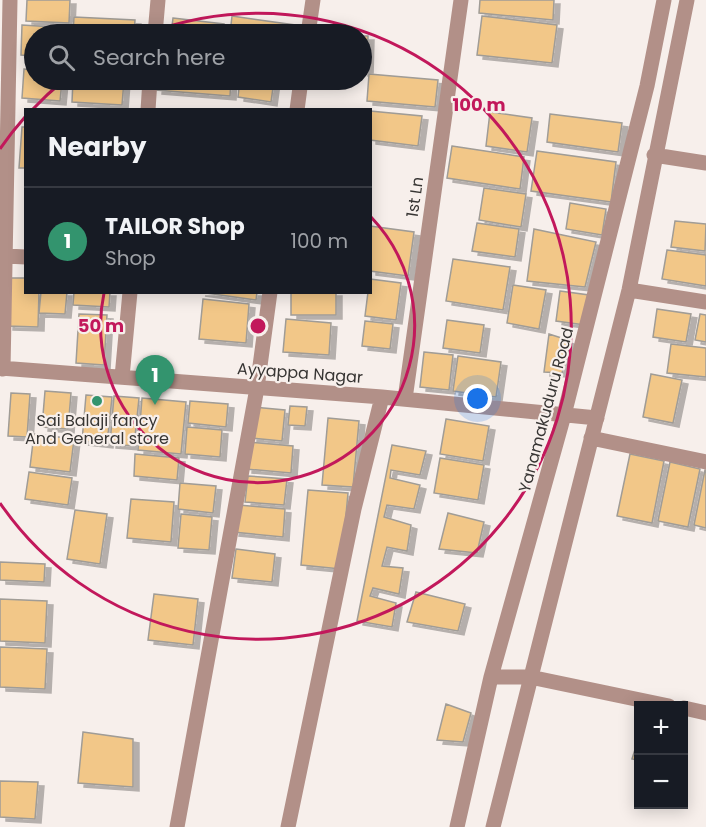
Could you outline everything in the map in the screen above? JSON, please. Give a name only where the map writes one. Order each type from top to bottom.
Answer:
[{"type":"street","points":[[1,369],[6,256],[10,0]]},
{"type":"street","points":[[156,24],[158,0]]},
{"type":"street","points":[[309,24],[312,0]]},
{"type":"street","name":"1st Ln","points":[[405,399],[460,0]]},
{"type":"street","name":"Yanamakuduru Road","points":[[458,827],[491,677],[564,415],[647,86],[664,0]]},
{"type":"street","points":[[493,827],[629,290],[654,155],[687,0]]},
{"type":"street","points":[[147,108],[149,90]]},
{"type":"street","points":[[297,108],[300,90]]},
{"type":"street","points":[[654,155],[706,163]]},
{"type":"street","points":[[6,256],[24,257]]},
{"type":"street","points":[[629,290],[706,302]]},
{"type":"street","points":[[122,377],[130,294]]},
{"type":"street","points":[[177,827],[256,388],[270,294]]},
{"type":"street","name":"Ayyappa Nagar","points":[[1,369],[382,397],[597,418]]},
{"type":"street","points":[[288,827],[354,509],[382,397]]},
{"type":"street","points":[[591,438],[706,462]]},
{"type":"street","points":[[491,677],[530,677],[649,701]]},
{"type":"street","points":[[688,709],[706,713]]},
{"type":"building","points":[[27,0],[70,0],[69,23],[26,21]]},
{"type":"building","points":[[480,0],[554,0],[553,20],[479,13]]},
{"type":"building","points":[[232,16],[288,24],[231,24]]},
{"type":"building","points":[[482,16],[557,25],[552,63],[477,55]]},
{"type":"building","points":[[74,17],[135,20],[135,24],[74,24]]},
{"type":"building","points":[[173,18],[224,24],[172,24]]},
{"type":"building","points":[[22,25],[24,25],[24,55],[21,55]]},
{"type":"building","points":[[24,69],[24,90],[61,90],[60,101],[22,98]]},
{"type":"building","points":[[372,74],[438,80],[435,107],[367,101],[368,90],[372,90]]},
{"type":"building","points":[[73,90],[123,90],[122,105],[72,102]]},
{"type":"building","points":[[156,90],[230,90],[230,96]]},
{"type":"building","points":[[239,90],[273,90],[271,102],[238,97]]},
{"type":"building","points":[[372,111],[422,116],[418,146],[372,140]]},
{"type":"building","points":[[490,112],[532,118],[527,152],[486,146]]},
{"type":"building","points":[[550,114],[622,123],[618,152],[547,142]]},
{"type":"building","points":[[22,127],[24,127],[24,168],[19,168]]},
{"type":"building","points":[[452,146],[524,157],[520,189],[447,178]]},
{"type":"building","points":[[537,151],[616,162],[611,202],[531,191]]},
{"type":"building","points":[[484,188],[526,194],[521,227],[479,220]]},
{"type":"building","points":[[570,203],[606,209],[602,235],[566,229]]},
{"type":"building","points":[[675,221],[706,224],[705,251],[671,247]]},
{"type":"building","points":[[477,223],[519,229],[515,257],[472,251]]},
{"type":"building","points":[[372,226],[414,232],[408,276],[372,271]]},
{"type":"building","points":[[534,229],[596,242],[585,287],[527,281]]},
{"type":"building","points":[[667,250],[706,255],[706,286],[662,279]]},
{"type":"building","points":[[453,259],[510,267],[503,310],[446,301]]},
{"type":"building","points":[[9,278],[24,278],[24,294],[39,294],[38,327],[7,326]]},
{"type":"building","points":[[372,279],[401,283],[396,320],[365,316],[368,294],[372,294]]},
{"type":"building","points":[[513,285],[546,290],[539,329],[507,323]]},
{"type":"building","points":[[560,291],[589,295],[585,325],[556,321]]},
{"type":"building","points":[[41,294],[67,294],[65,314],[39,313]]},
{"type":"building","points":[[74,294],[110,294],[109,307],[73,305]]},
{"type":"building","points":[[213,294],[257,294],[256,300]]},
{"type":"building","points":[[291,294],[336,294],[336,315],[291,315]]},
{"type":"building","points":[[203,299],[249,304],[246,343],[199,339]]},
{"type":"building","points":[[657,309],[691,314],[686,342],[653,337]]},
{"type":"building","points":[[79,314],[107,315],[104,365],[76,363]]},
{"type":"building","points":[[700,314],[706,315],[706,342],[695,340]]},
{"type":"building","points":[[286,319],[331,323],[329,355],[283,352]]},
{"type":"building","points":[[447,320],[484,325],[480,353],[443,348]]},
{"type":"building","points":[[365,321],[393,324],[390,349],[362,346]]},
{"type":"building","points":[[549,334],[571,341],[562,373],[544,372]]},
{"type":"building","points":[[671,344],[706,348],[706,377],[667,373]]},
{"type":"building","points":[[424,352],[453,355],[449,390],[420,387]]},
{"type":"building","points":[[458,356],[501,362],[496,397],[453,391]]},
{"type":"building","points":[[651,374],[682,380],[673,423],[643,417]]},
{"type":"building","points":[[45,391],[71,393],[68,429],[42,427]]},
{"type":"building","points":[[11,393],[30,394],[27,437],[8,436]]},
{"type":"building","points":[[86,395],[112,397],[107,444],[82,441]]},
{"type":"building","points":[[114,396],[139,398],[134,446],[110,444]]},
{"type":"building","points":[[142,398],[186,402],[181,454],[138,450]]},
{"type":"building","points":[[190,401],[228,404],[226,427],[188,423]]},
{"type":"building","points":[[290,406],[307,407],[305,426],[288,425]]},
{"type":"building","points":[[253,407],[285,410],[282,441],[251,438]]},
{"type":"building","points":[[328,418],[359,421],[353,487],[322,485]]},
{"type":"building","points":[[446,419],[489,426],[483,461],[440,454]]},
{"type":"building","points":[[187,427],[222,430],[220,457],[185,454]]},
{"type":"building","points":[[34,434],[74,439],[70,472],[30,467]]},
{"type":"building","points":[[248,442],[293,446],[291,473],[246,469]]},
{"type":"building","points":[[392,445],[426,451],[420,475],[391,470],[390,478],[420,485],[414,509],[387,505],[384,517],[411,525],[407,551],[387,547],[382,566],[403,568],[399,594],[373,588],[370,596],[396,603],[392,627],[357,621]]},
{"type":"building","points":[[135,454],[179,458],[177,480],[134,476]]},
{"type":"building","points":[[630,454],[664,461],[652,523],[617,516]]},
{"type":"building","points":[[440,458],[484,465],[478,500],[434,493]]},
{"type":"building","points":[[670,462],[700,469],[688,527],[658,521]]},
{"type":"building","points":[[706,470],[706,528],[694,525]]},
{"type":"building","points":[[29,472],[72,478],[68,505],[25,499]]},
{"type":"building","points":[[248,476],[287,479],[284,505],[245,502]]},
{"type":"building","points":[[180,483],[216,486],[213,513],[178,509]]},
{"type":"building","points":[[308,490],[348,493],[341,569],[301,565]]},
{"type":"building","points":[[131,499],[174,502],[171,542],[127,538]]},
{"type":"building","points":[[238,505],[285,509],[283,537],[233,532]]},
{"type":"building","points":[[75,510],[107,514],[100,564],[67,559]]},
{"type":"building","points":[[448,513],[484,522],[477,553],[439,549]]},
{"type":"building","points":[[181,514],[212,517],[209,550],[178,548]]},
{"type":"building","points":[[236,549],[275,554],[272,582],[232,578]]},
{"type":"building","points":[[0,562],[45,564],[44,582],[0,580]]},
{"type":"building","points":[[416,592],[465,604],[458,631],[407,622]]},
{"type":"building","points":[[154,594],[198,599],[193,645],[148,640]]},
{"type":"building","points":[[0,599],[47,601],[45,643],[0,641]]},
{"type":"building","points":[[0,647],[47,649],[45,689],[0,687]]},
{"type":"building","points":[[446,704],[471,713],[463,742],[437,740]]},
{"type":"building","points":[[83,732],[133,739],[133,787],[78,783]]},
{"type":"building","points":[[0,781],[38,782],[35,819],[0,817]]},
{"type":"place","name":"Sai Balaji fancy And General store","points":[[97,401]]},
{"type":"place","name":"TAILOR Shop","points":[[155,405]]}]
